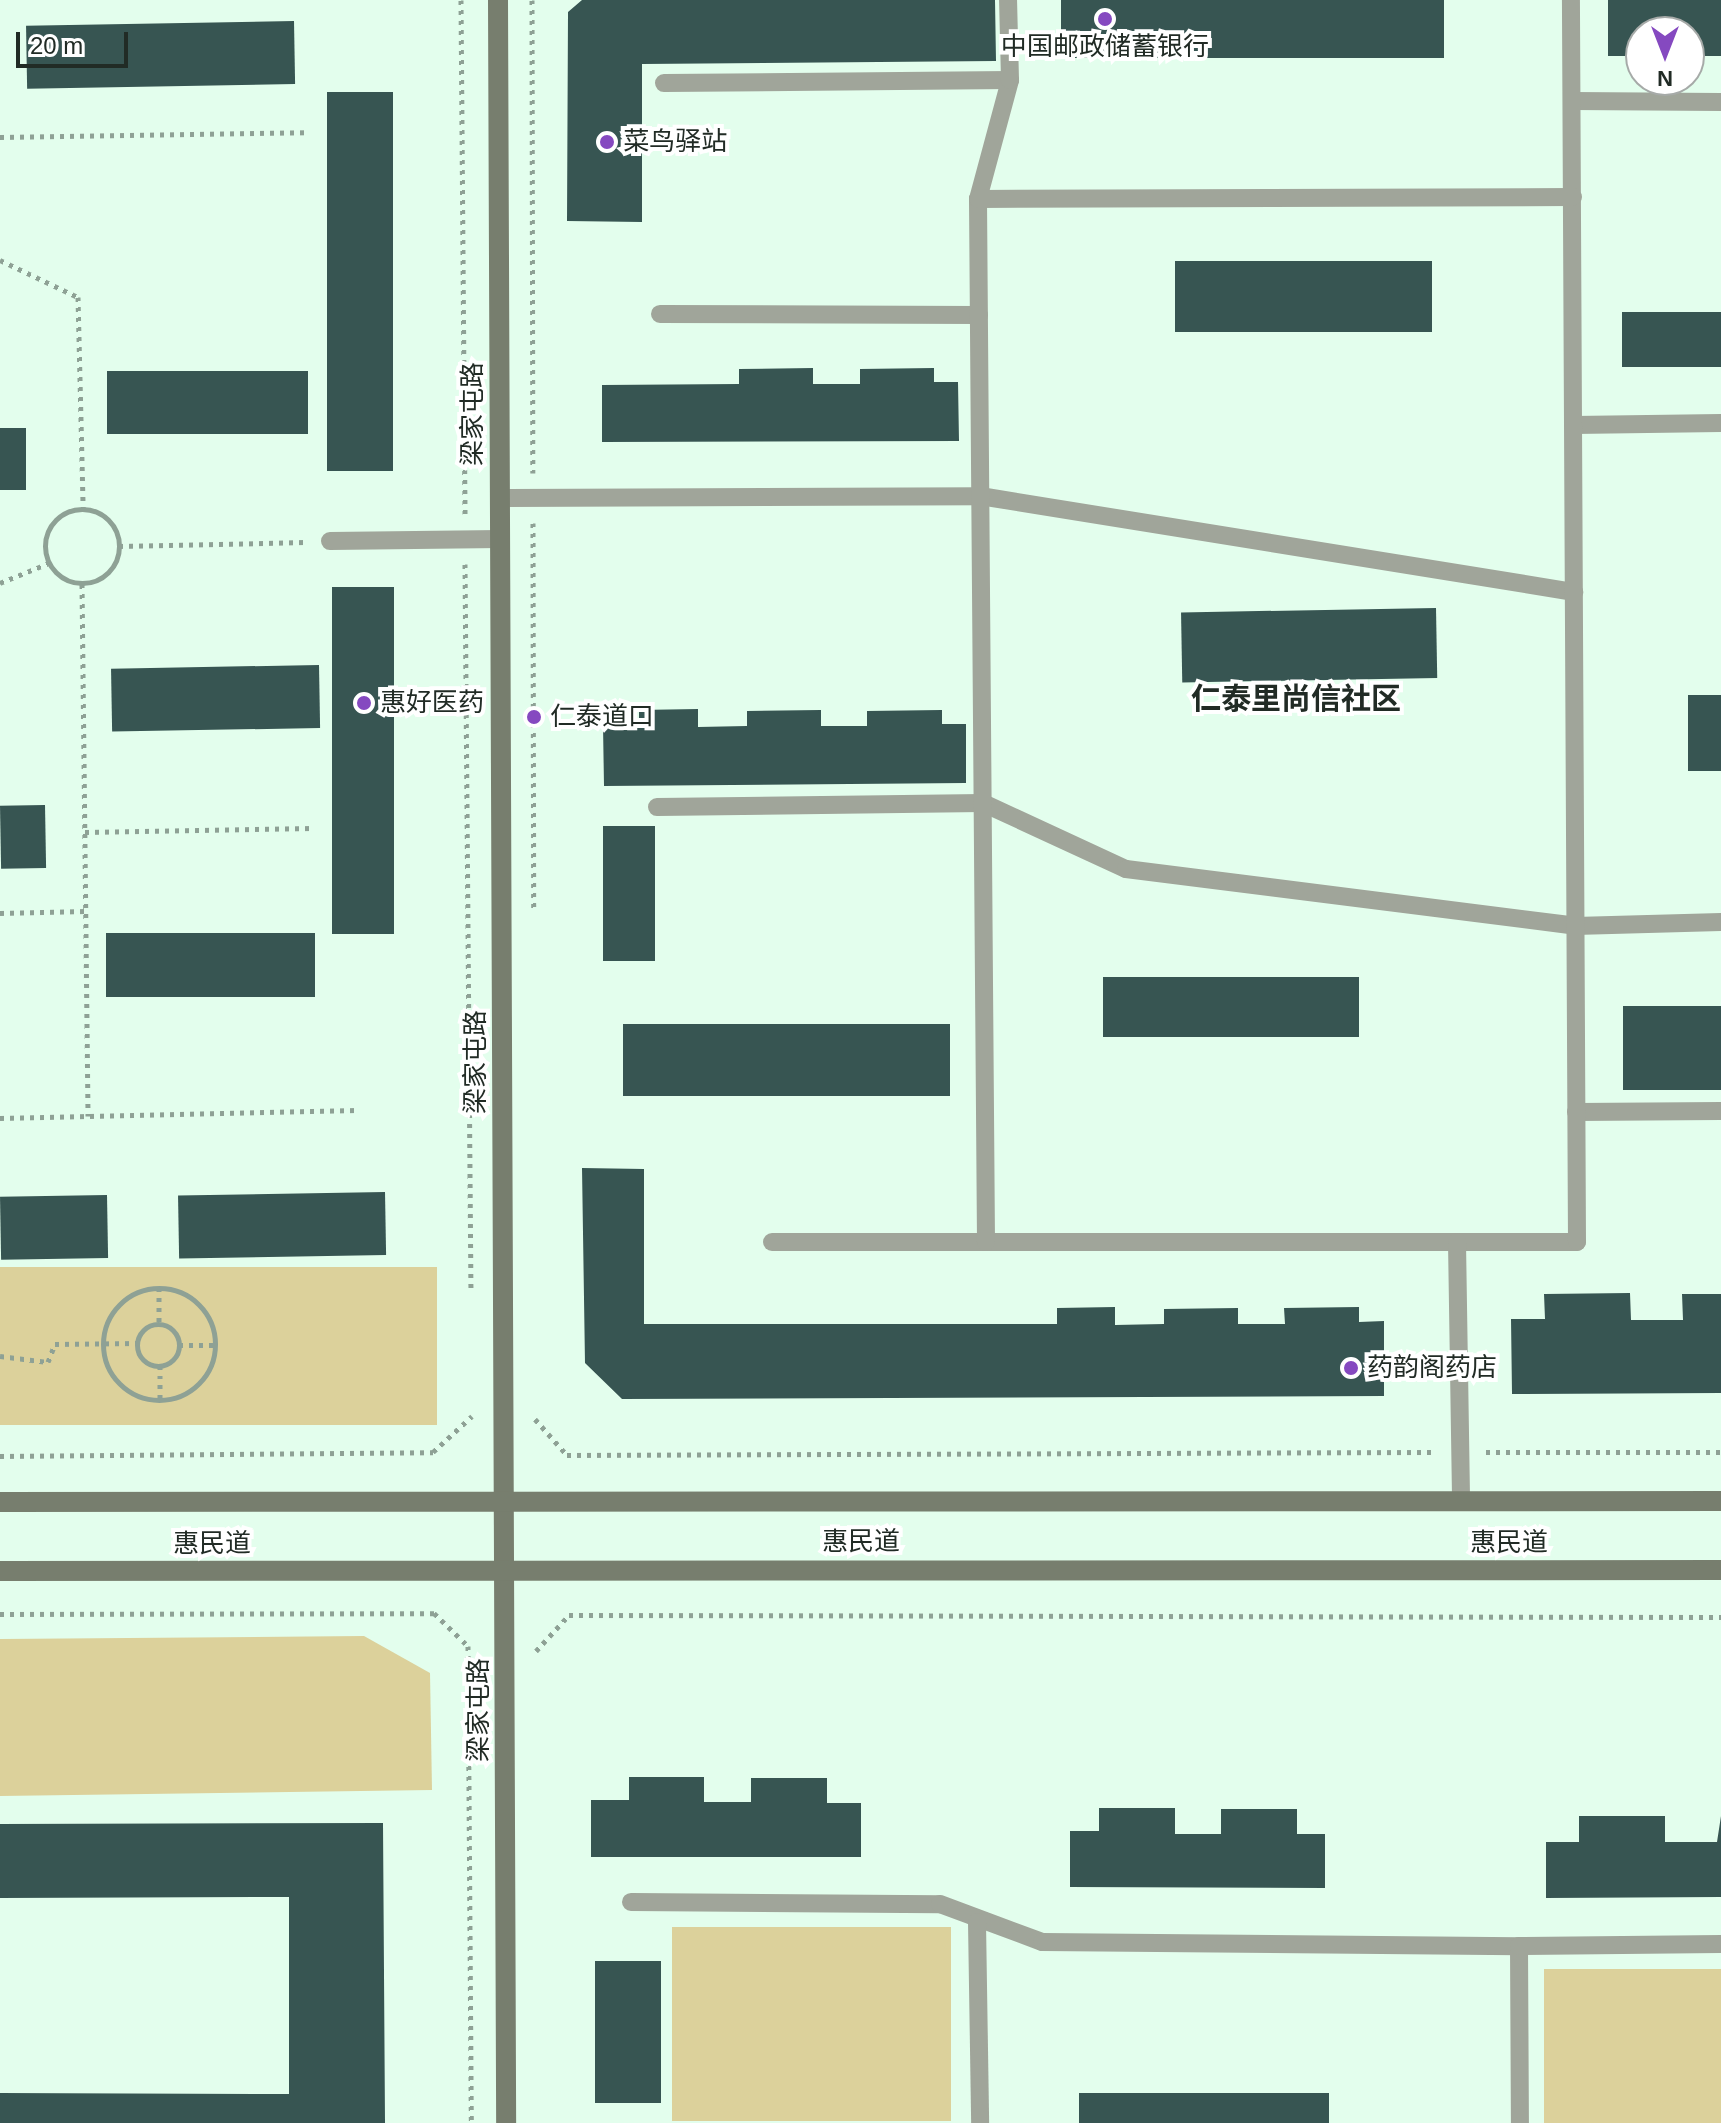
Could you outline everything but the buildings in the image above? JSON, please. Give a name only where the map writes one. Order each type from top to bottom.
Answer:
[{"type":"main road","name":"梁家屯路","points":[[498,0],[506,2123]]},
{"type":"main road","name":"惠民道","points":[[0,1502],[504,1498],[1721,1501]]},
{"type":"main road","name":"惠民道","points":[[0,1571],[504,1568],[1721,1570]]},
{"type":"lane","points":[[986,1242],[978,199],[1010,80],[1008,0]]},
{"type":"lane","points":[[772,1242],[1577,1242],[1571,0]]},
{"type":"lane","points":[[664,83],[1010,80]]},
{"type":"lane","points":[[1572,101],[1721,102]]},
{"type":"lane","points":[[978,199],[1573,197]]},
{"type":"lane","points":[[660,314],[979,315]]},
{"type":"lane","points":[[1574,425],[1721,423]]},
{"type":"lane","points":[[500,498],[980,496],[1574,592]]},
{"type":"lane","points":[[330,541],[500,539]]},
{"type":"lane","points":[[657,807],[983,803],[1126,869],[1575,926],[1721,922]]},
{"type":"lane","points":[[1576,1112],[1721,1111]]},
{"type":"lane","points":[[1457,1242],[1461,1500]]},
{"type":"lane","points":[[631,1902],[940,1904],[977,1922],[1042,1942],[1519,1946],[1721,1944]]},
{"type":"lane","points":[[977,1922],[980,2123]]},
{"type":"lane","points":[[1519,1946],[1520,2123]]},
{"type":"path","points":[[461,0],[471,1294]]},
{"type":"path","points":[[532,0],[534,928]]},
{"type":"path","points":[[0,137],[308,132]]},
{"type":"path","points":[[0,260],[78,297],[83,509]]},
{"type":"path","points":[[49,563],[51,526],[83,509],[106,517],[119,546],[110,572],[82,584]]},
{"type":"path","points":[[119,546],[330,541]]},
{"type":"path","points":[[0,583],[49,563]]},
{"type":"path","points":[[49,563],[82,584]]},
{"type":"path","points":[[82,584],[88,1116]]},
{"type":"path","points":[[85,832],[313,828]]},
{"type":"path","points":[[0,913],[86,911]]},
{"type":"path","points":[[0,1118],[358,1110]]},
{"type":"path","points":[[0,1356],[48,1362],[55,1344],[138,1343],[159,1324],[159,1288]]},
{"type":"path","points":[[159,1288],[198,1303],[215,1345],[197,1387],[160,1400],[127,1391],[114,1378],[102,1343],[115,1309],[129,1296],[159,1288]]},
{"type":"path","points":[[138,1343],[142,1358],[160,1365],[172,1361],[179,1345],[173,1330],[159,1324]]},
{"type":"path","points":[[179,1345],[215,1345]]},
{"type":"path","points":[[160,1365],[160,1400]]},
{"type":"path","points":[[0,1456],[433,1452],[472,1420],[471,1404]]},
{"type":"path","points":[[535,1405],[535,1421],[567,1455],[1721,1452]]},
{"type":"path","points":[[0,1614],[434,1613],[468,1646],[471,2123]]},
{"type":"path","points":[[536,1646],[569,1615],[1721,1617]]},
{"type":"shaded area","points":[[0,1267],[437,1267],[437,1425],[0,1425]]},
{"type":"shaded area","points":[[364,1636],[430,1673],[432,1790],[0,1796],[0,1639]]},
{"type":"shaded area","points":[[672,1927],[951,1927],[951,2121],[672,2121]]},
{"type":"shaded area","points":[[1544,1969],[1721,1969],[1721,2123],[1544,2123]]},
{"type":"place","name":"中国邮政储蓄银行","points":[[1105,19]]},
{"type":"place","name":"菜鸟驿站","points":[[607,142]]},
{"type":"place","name":"惠好医药","points":[[364,703]]},
{"type":"place","name":"仁泰道口","points":[[534,717]]},
{"type":"place","name":"药韵阁药店","points":[[1351,1368]]},
{"type":"district","name":"仁泰里尚信社区","points":[[1296,699]]}]
